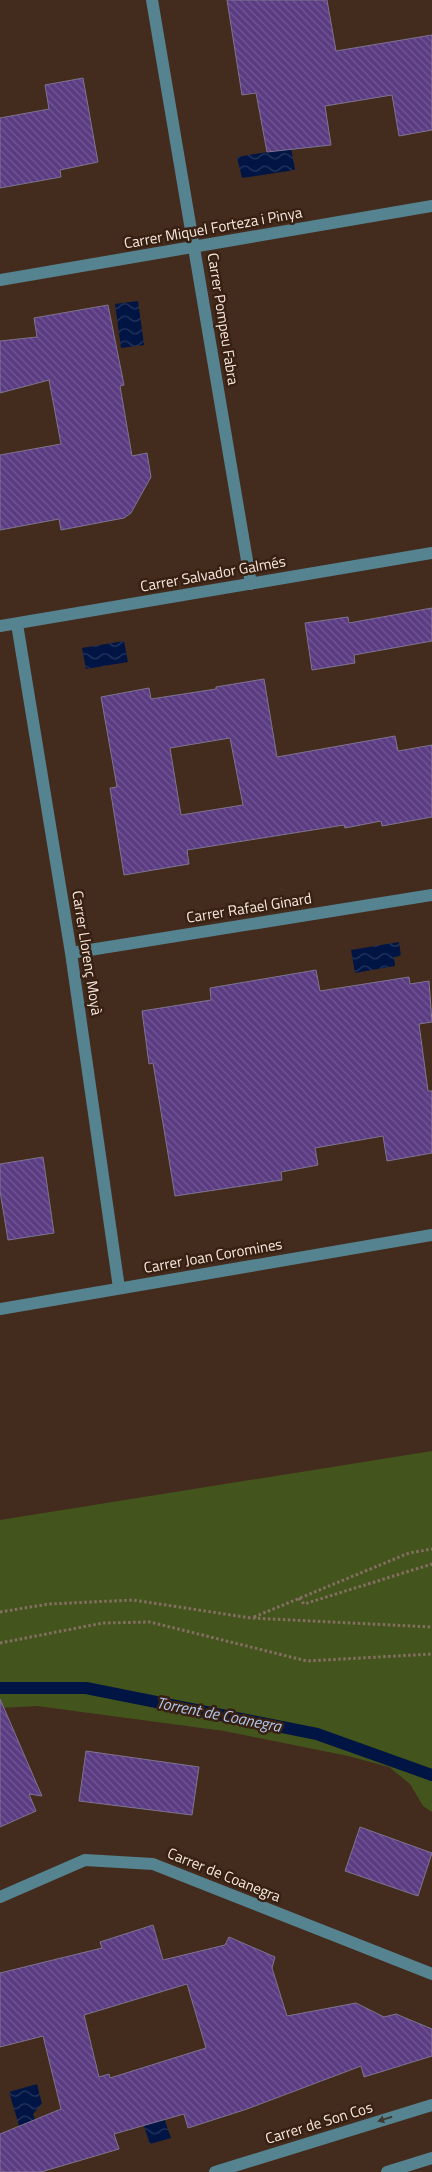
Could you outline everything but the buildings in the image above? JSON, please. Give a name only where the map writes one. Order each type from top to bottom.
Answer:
[{"type":"street","name":"Carrer Pompeu Fabra","points":[[152,0],[251,584]]},
{"type":"street","name":"Carrer Miquel Forteza i Pinya","points":[[0,280],[432,206]]},
{"type":"street","name":"Carrer Salvador Galmés","points":[[0,626],[432,553]]},
{"type":"street","name":"Carrer Llorenç Moyà","points":[[17,624],[71,953],[119,1288]]},
{"type":"street","name":"Carrer Rafael Ginard","points":[[71,953],[432,896]]},
{"type":"street","name":"Carrer Joan Coromines","points":[[0,1309],[432,1235]]},
{"type":"street","name":"Carrer de Coanegra","points":[[0,1897],[85,1860],[153,1864],[432,1974]]},
{"type":"street","name":"Carrer de Son Cos","points":[[215,2172],[432,2105]]},
{"type":"street","points":[[386,2172],[432,2158]]},
{"type":"path","points":[[251,1618],[409,1553],[432,1549]]},
{"type":"path","points":[[299,1598],[304,1604],[432,1564]]},
{"type":"path","points":[[0,1612],[49,1604],[134,1600],[251,1618],[432,1627]]},
{"type":"path","points":[[0,1643],[103,1623],[150,1622],[307,1661],[432,1654]]},
{"type":"green space","points":[[432,1451],[432,1812],[423,1806],[410,1784],[389,1767],[348,1756],[224,1731],[37,1706],[0,1708],[0,1520]]},
{"type":"water","points":[[291,148],[295,170],[242,178],[237,157]]},
{"type":"water","points":[[138,301],[144,345],[121,348],[115,304]]},
{"type":"water","points":[[124,641],[128,662],[86,669],[82,648]]},
{"type":"water","points":[[399,942],[401,956],[394,957],[395,966],[355,973],[351,950]]},
{"type":"water","points":[[37,2084],[42,2104],[33,2114],[37,2124],[20,2129],[9,2092]]},
{"type":"water","points":[[157,2098],[171,2138],[150,2144],[137,2105]]},
{"type":"waterway","name":"Torrent de Coanegra","points":[[0,1688],[86,1688],[317,1734],[432,1775]]}]
